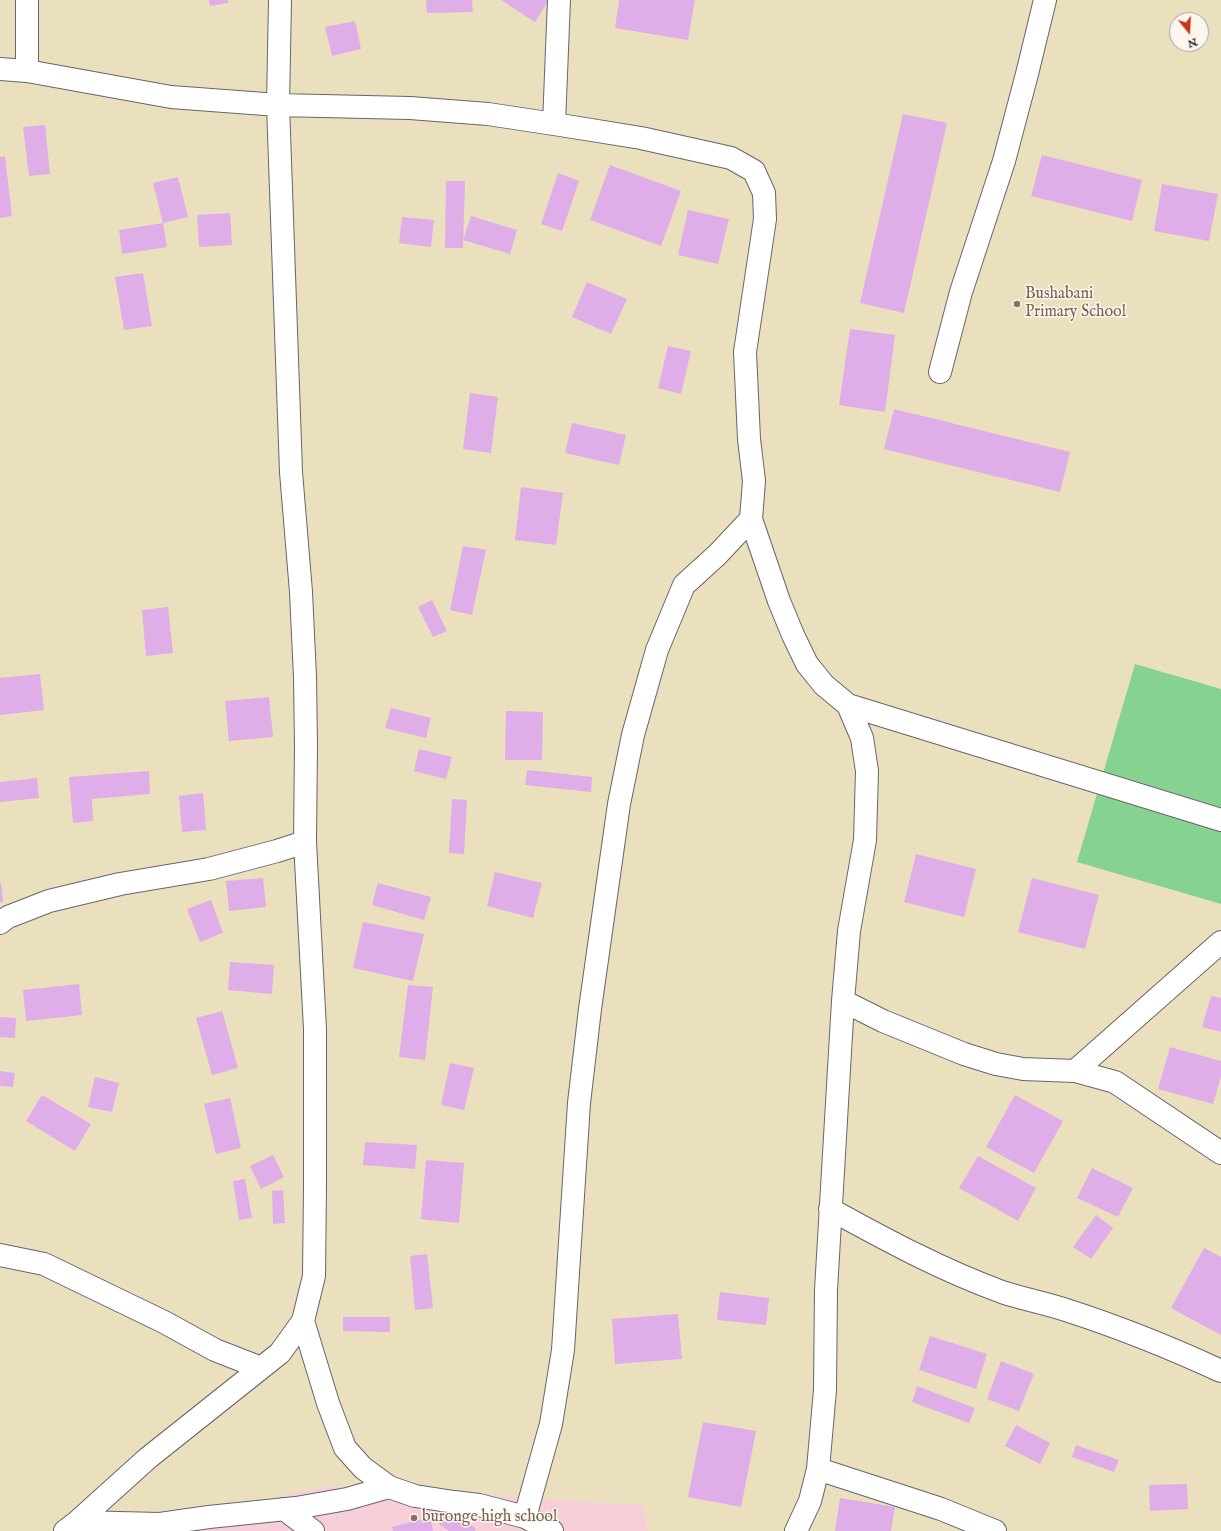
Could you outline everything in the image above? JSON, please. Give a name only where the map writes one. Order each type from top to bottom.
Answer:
[{"type":"street","points":[[26,0],[27,71]]},
{"type":"street","points":[[71,1527],[148,1458],[280,1354],[302,1321],[314,1276],[315,1028],[305,842],[305,677],[301,592],[291,472],[278,105],[280,0]]},
{"type":"street","points":[[554,124],[559,0]]},
{"type":"street","points":[[940,372],[961,292],[1004,161],[1045,0]]},
{"type":"street","points":[[0,69],[27,71],[171,96],[278,105],[410,108],[488,114],[641,138],[708,152],[731,158],[754,171],[764,193],[765,219],[744,352],[749,440],[754,481],[751,519],[779,600],[807,664],[824,685],[848,705],[1221,820]]},
{"type":"street","points":[[525,1517],[551,1424],[563,1350],[579,1103],[590,1009],[619,804],[633,735],[657,650],[684,585],[717,555],[751,519]]},
{"type":"street","points":[[796,1531],[810,1501],[818,1469],[825,1390],[826,1290],[843,1001],[849,931],[865,840],[867,771],[862,738],[848,705]]},
{"type":"street","points":[[0,923],[8,918],[49,901],[120,884],[209,869],[305,842]]},
{"type":"street","points":[[1075,1071],[1221,942]]},
{"type":"street","points":[[843,1001],[882,1021],[964,1054],[1023,1069],[1075,1071],[1115,1082],[1221,1153]]},
{"type":"street","points":[[830,1209],[886,1240],[940,1267],[1004,1292],[1066,1310],[1171,1348],[1221,1371]]},
{"type":"street","points":[[0,1254],[44,1264],[164,1322],[215,1350],[261,1368]]},
{"type":"street","points":[[302,1321],[328,1403],[345,1448],[363,1468],[389,1487],[415,1496],[479,1505],[525,1517],[552,1531]]},
{"type":"street","points":[[818,1469],[934,1507],[995,1531]]},
{"type":"street","points":[[71,1527],[160,1524],[284,1509],[347,1499],[389,1487]]},
{"type":"street","points":[[284,1509],[312,1531]]},
{"type":"shaded area","name":"buronge high school","points":[[326,1486],[643,1505],[648,1531],[124,1531]]},
{"type":"green space","points":[[1135,664],[1221,689],[1221,904],[1077,862]]},
{"type":"building","points":[[209,0],[228,0],[228,3],[210,6]]},
{"type":"building","points":[[426,0],[472,0],[473,12],[427,13]]},
{"type":"building","points":[[501,0],[549,0],[535,22]]},
{"type":"building","points":[[619,0],[695,0],[688,40],[615,28]]},
{"type":"building","points":[[355,21],[361,49],[332,56],[325,27]]},
{"type":"building","points":[[903,114],[947,123],[904,313],[860,303]]},
{"type":"building","points":[[45,125],[50,174],[29,176],[23,127]]},
{"type":"building","points":[[1042,155],[1142,180],[1132,221],[1031,196]]},
{"type":"building","points":[[5,156],[12,216],[0,218],[0,157]]},
{"type":"building","points":[[610,165],[681,191],[661,246],[590,220]]},
{"type":"building","points":[[558,173],[579,181],[562,231],[541,224]]},
{"type":"building","points":[[178,177],[188,217],[163,223],[153,183]]},
{"type":"building","points":[[446,181],[465,181],[463,248],[445,248]]},
{"type":"building","points":[[1162,184],[1218,194],[1209,241],[1154,231]]},
{"type":"building","points":[[688,210],[729,219],[718,264],[678,255]]},
{"type":"building","points":[[230,213],[232,245],[199,247],[197,215]]},
{"type":"building","points":[[471,216],[517,230],[510,254],[463,240]]},
{"type":"building","points":[[402,217],[434,220],[431,247],[399,243]]},
{"type":"building","points":[[163,223],[167,247],[122,254],[119,230]]},
{"type":"building","points":[[143,273],[152,326],[124,330],[115,277]]},
{"type":"building","points":[[587,282],[627,299],[611,334],[572,317]]},
{"type":"building","points":[[850,329],[895,335],[885,412],[839,405]]},
{"type":"building","points":[[668,346],[691,351],[681,394],[658,388]]},
{"type":"building","points":[[470,393],[498,397],[491,453],[463,449]]},
{"type":"building","points":[[894,409],[1070,452],[1060,492],[884,449]]},
{"type":"building","points":[[572,423],[626,435],[619,465],[565,453]]},
{"type":"building","points":[[521,487],[563,493],[556,545],[515,540]]},
{"type":"building","points":[[463,546],[486,550],[472,615],[450,610]]},
{"type":"building","points":[[432,600],[447,631],[433,637],[418,607]]},
{"type":"building","points":[[168,607],[173,653],[146,656],[142,610]]},
{"type":"building","points":[[40,674],[44,710],[0,715],[0,678]]},
{"type":"building","points":[[269,697],[273,737],[229,741],[225,701]]},
{"type":"building","points":[[391,708],[431,718],[426,738],[385,728]]},
{"type":"building","points":[[506,711],[543,712],[542,760],[505,760]]},
{"type":"building","points":[[419,749],[452,757],[446,779],[414,771]]},
{"type":"building","points":[[527,770],[592,777],[591,792],[525,785]]},
{"type":"building","points":[[149,771],[150,794],[92,799],[93,821],[73,823],[69,777]]},
{"type":"building","points":[[37,778],[39,798],[0,802],[0,782]]},
{"type":"building","points":[[203,793],[206,830],[182,832],[179,796]]},
{"type":"building","points":[[452,799],[467,800],[464,854],[449,853]]},
{"type":"building","points":[[916,854],[976,869],[964,917],[904,902]]},
{"type":"building","points":[[495,872],[542,883],[533,918],[487,906]]},
{"type":"building","points":[[263,878],[266,907],[229,911],[226,881]]},
{"type":"building","points":[[1032,878],[1099,895],[1085,949],[1018,932]]},
{"type":"building","points":[[1,883],[3,902],[0,902]]},
{"type":"building","points":[[378,883],[431,897],[424,920],[372,905]]},
{"type":"building","points":[[211,900],[223,933],[200,942],[187,909]]},
{"type":"building","points":[[363,922],[424,934],[413,981],[353,968]]},
{"type":"building","points":[[230,962],[274,965],[272,994],[228,990]]},
{"type":"building","points":[[79,984],[82,1015],[26,1021],[23,990]]},
{"type":"building","points":[[408,985],[433,987],[425,1060],[399,1057]]},
{"type":"building","points":[[1211,996],[1221,998],[1221,1032],[1202,1027]]},
{"type":"building","points":[[222,1011],[238,1068],[212,1075],[196,1018]]},
{"type":"building","points":[[0,1017],[16,1018],[15,1038],[0,1037]]},
{"type":"building","points":[[1170,1047],[1221,1061],[1221,1076],[1213,1104],[1158,1089]]},
{"type":"building","points":[[450,1063],[474,1068],[464,1110],[441,1105]]},
{"type":"building","points":[[0,1071],[15,1073],[13,1087],[0,1086]]},
{"type":"building","points":[[95,1077],[119,1083],[112,1112],[88,1107]]},
{"type":"building","points":[[42,1095],[91,1124],[75,1151],[26,1121]]},
{"type":"building","points":[[1015,1095],[1063,1121],[1034,1173],[986,1147]]},
{"type":"building","points":[[230,1098],[241,1148],[216,1154],[204,1104]]},
{"type":"building","points":[[365,1142],[417,1145],[415,1169],[363,1165]]},
{"type":"building","points":[[273,1155],[284,1177],[261,1189],[250,1166]]},
{"type":"building","points":[[978,1156],[1036,1188],[1018,1221],[959,1188]]},
{"type":"building","points":[[426,1160],[464,1163],[459,1223],[421,1219]]},
{"type":"building","points":[[1092,1168],[1133,1188],[1118,1217],[1077,1198]]},
{"type":"building","points":[[245,1179],[252,1218],[239,1220],[233,1181]]},
{"type":"building","points":[[283,1190],[285,1223],[273,1224],[272,1191]]},
{"type":"building","points":[[1096,1215],[1113,1228],[1091,1259],[1073,1247]]},
{"type":"building","points":[[1204,1248],[1221,1257],[1221,1335],[1171,1308]]},
{"type":"building","points":[[427,1254],[433,1308],[415,1310],[410,1256]]},
{"type":"building","points":[[720,1292],[769,1298],[766,1325],[717,1320]]},
{"type":"building","points":[[678,1314],[682,1359],[615,1364],[612,1319]]},
{"type":"building","points":[[343,1317],[390,1317],[390,1332],[343,1331]]},
{"type":"building","points":[[930,1336],[987,1354],[976,1389],[919,1370]]},
{"type":"building","points":[[1001,1361],[1034,1374],[1019,1411],[987,1399]]},
{"type":"building","points":[[917,1386],[975,1408],[969,1423],[912,1402]]},
{"type":"building","points":[[703,1422],[756,1431],[741,1507],[688,1497]]},
{"type":"building","points":[[1016,1425],[1050,1443],[1040,1464],[1005,1446]]},
{"type":"building","points":[[1076,1445],[1119,1460],[1114,1472],[1072,1457]]},
{"type":"building","points":[[1187,1484],[1188,1509],[1150,1511],[1149,1485]]},
{"type":"building","points":[[840,1498],[895,1507],[891,1531],[835,1531]]},
{"type":"building","points":[[449,1509],[476,1529],[475,1531],[449,1531],[439,1524]]},
{"type":"building","points":[[430,1517],[433,1531],[393,1531],[392,1527]]},
{"type":"place","name":"Bushabani Primary School","points":[[1017,304]]},
{"type":"place","name":"buronge high school","points":[[414,1518]]}]
